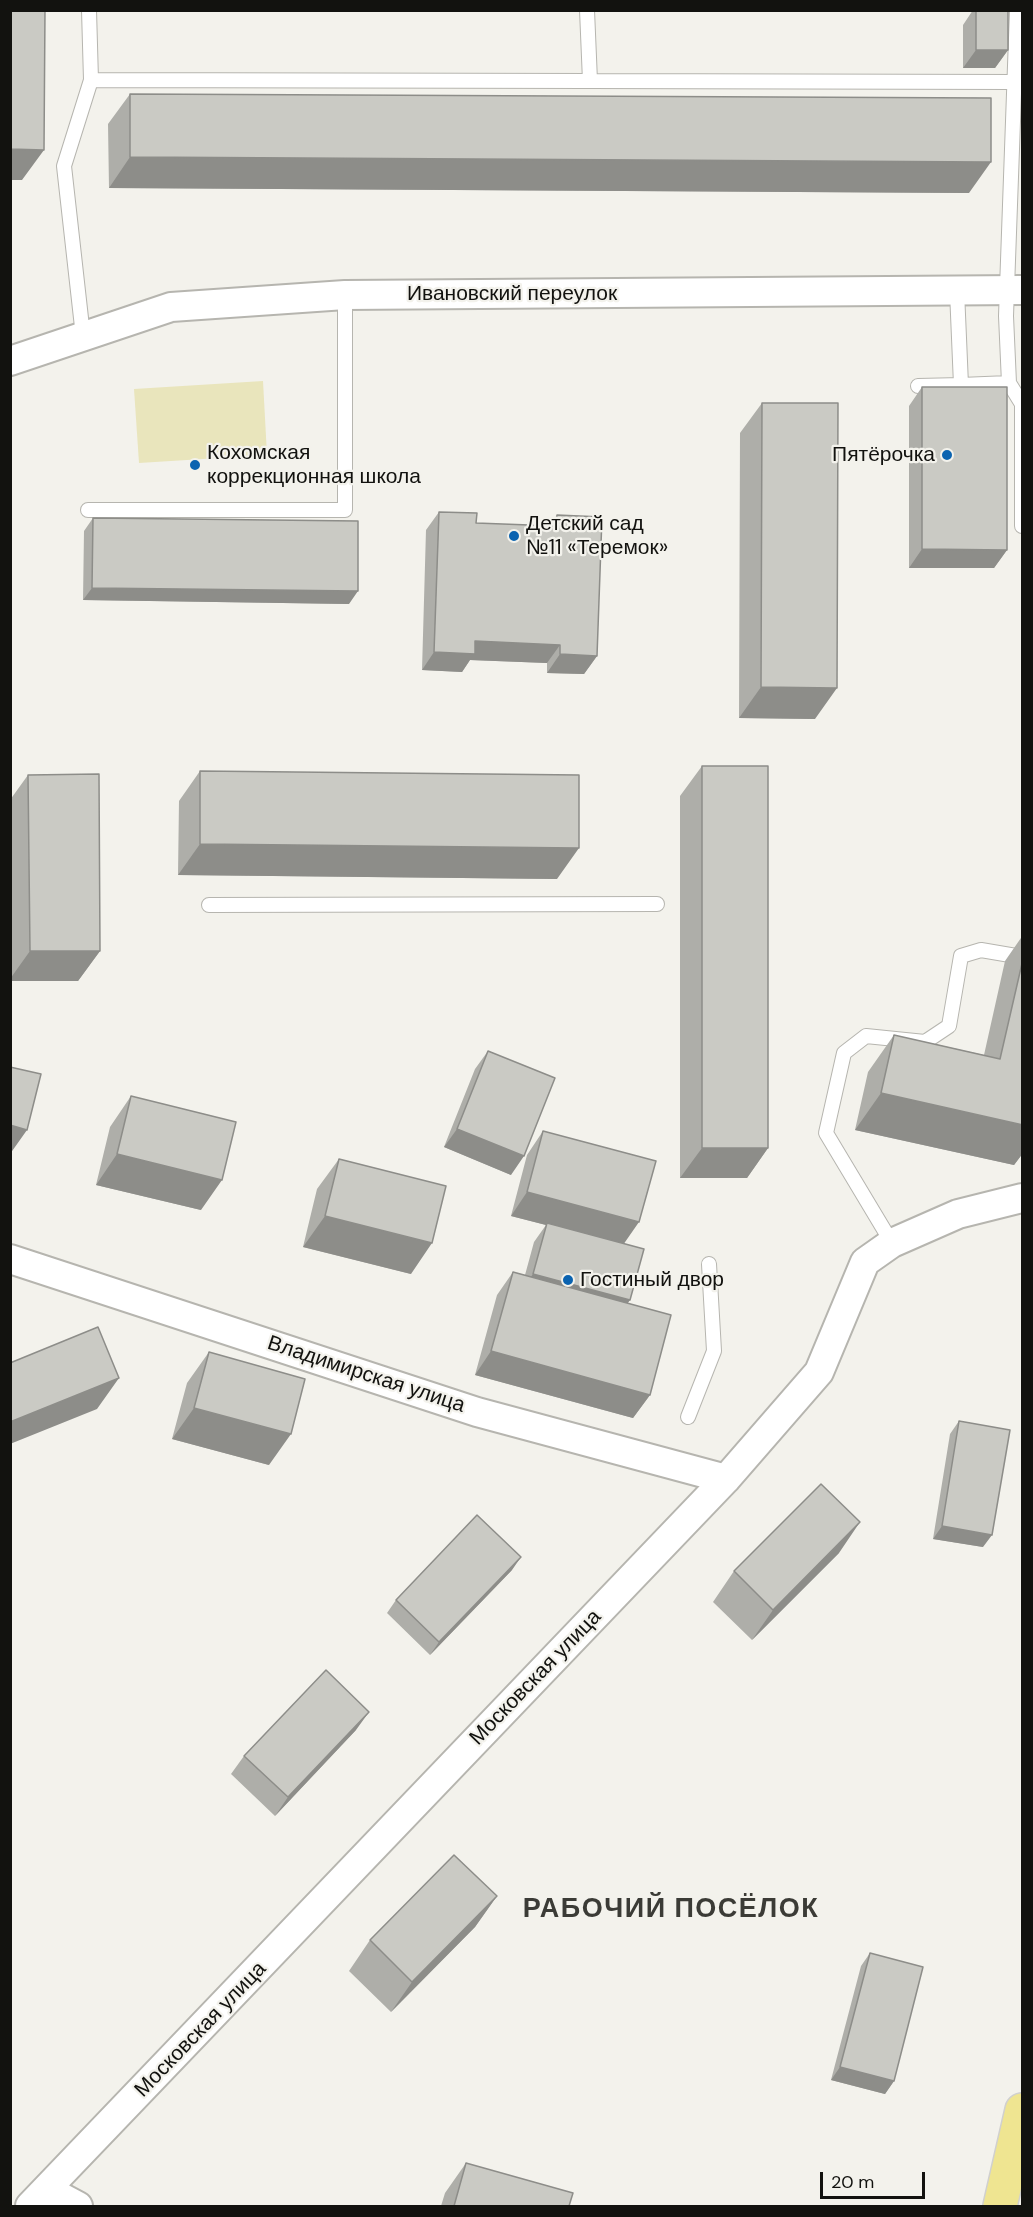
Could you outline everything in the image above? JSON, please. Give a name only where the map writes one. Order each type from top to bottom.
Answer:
[{"type":"main road","points":[[1000,2206],[1023,2110]]},
{"type":"street","name":"Ивановский переулок","points":[[13,355],[83,336],[171,307],[345,295],[1015,290]]},
{"type":"street","name":"Московская улица","points":[[39,2198],[726,1479],[819,1372],[865,1262],[892,1243],[958,1214],[1023,1198]]},
{"type":"street","name":"Владимирская улица","points":[[10,1259],[477,1412],[726,1479]]},
{"type":"street","name":"Московская улица","points":[[39,2198],[78,2206]]},
{"type":"lane","points":[[83,336],[64,166],[91,80],[89,10]]},
{"type":"lane","points":[[587,10],[590,81]]},
{"type":"lane","points":[[1017,10],[1015,290],[1009,383],[1022,404],[1023,526]]},
{"type":"lane","points":[[91,80],[1015,82]]},
{"type":"lane","points":[[957,291],[961,385]]},
{"type":"lane","points":[[88,510],[345,510],[345,295]]},
{"type":"lane","points":[[918,386],[1009,383]]},
{"type":"lane","points":[[209,905],[657,904]]},
{"type":"lane","points":[[892,1243],[826,1133],[844,1053],[866,1036],[925,1042],[949,1026],[961,956],[981,950],[1023,957]]},
{"type":"lane","points":[[688,1418],[714,1351],[709,1264]]},
{"type":"shaded area","points":[[263,381],[267,455],[139,463],[134,389]]},
{"type":"building","points":[[10,10],[45,10],[44,150],[10,149]]},
{"type":"building","points":[[976,10],[1008,10],[1008,50],[976,50]]},
{"type":"building","points":[[130,94],[991,98],[991,162],[130,157]]},
{"type":"building","points":[[922,387],[1007,387],[1007,550],[922,549]]},
{"type":"building","points":[[762,403],[838,403],[837,688],[761,687]]},
{"type":"building","points":[[439,512],[477,513],[476,523],[556,526],[557,515],[602,517],[597,656],[560,654],[560,645],[475,641],[475,654],[434,652]]},
{"type":"building","points":[[93,518],[358,521],[358,591],[92,588]]},
{"type":"building","points":[[702,766],[768,766],[768,1148],[702,1148]]},
{"type":"building","points":[[200,771],[579,775],[579,848],[200,844]]},
{"type":"building","points":[[99,774],[100,951],[30,951],[28,775]]},
{"type":"building","points":[[1023,959],[1023,1125],[881,1093],[894,1035],[1000,1059]]},
{"type":"building","points":[[488,1051],[555,1078],[524,1156],[457,1129]]},
{"type":"building","points":[[10,1067],[41,1074],[27,1130],[10,1125]]},
{"type":"building","points":[[131,1096],[236,1122],[222,1180],[117,1154]]},
{"type":"building","points":[[543,1131],[656,1161],[639,1222],[527,1192]]},
{"type":"building","points":[[339,1159],[446,1186],[432,1243],[325,1216]]},
{"type":"building","points":[[547,1223],[644,1249],[630,1300],[533,1274]]},
{"type":"building","points":[[513,1272],[671,1315],[650,1395],[491,1351]]},
{"type":"building","points":[[98,1327],[119,1378],[10,1422],[10,1363]]},
{"type":"building","points":[[209,1352],[305,1379],[291,1434],[194,1408]]},
{"type":"building","points":[[959,1421],[1010,1430],[992,1535],[942,1526]]},
{"type":"building","points":[[821,1484],[860,1522],[773,1610],[734,1571]]},
{"type":"building","points":[[477,1515],[521,1557],[439,1642],[396,1600]]},
{"type":"building","points":[[326,1670],[369,1712],[288,1797],[244,1756]]},
{"type":"building","points":[[454,1855],[497,1896],[412,1982],[370,1940]]},
{"type":"building","points":[[870,1953],[923,1967],[894,2081],[840,2067]]},
{"type":"building","points":[[466,2163],[573,2193],[569,2206],[454,2206]]},
{"type":"place","name":"Пятёрочка","points":[[947,455]]},
{"type":"place","name":"Кохомская коррекционная школа","points":[[195,465]]},
{"type":"place","name":"Детский сад №11 «Теремок»","points":[[514,536]]},
{"type":"place","name":"Гостиный двор","points":[[568,1280]]},
{"type":"district","name":"РАБОЧИЙ ПОСЁЛОК","points":[[671,1910]]}]
